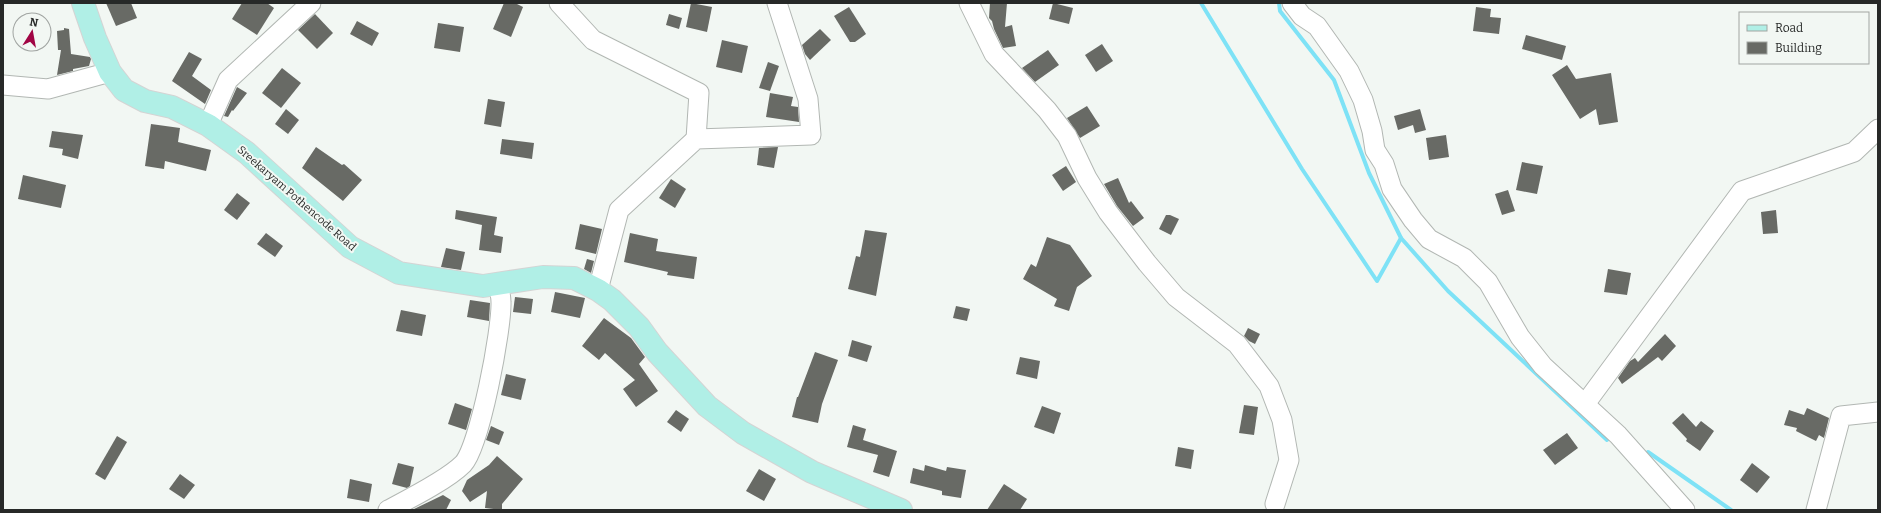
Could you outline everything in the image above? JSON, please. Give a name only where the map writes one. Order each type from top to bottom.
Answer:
[{"type":"main road","name":"Sreekaryam Pothencode Road","points":[[82,3],[110,72],[124,90],[145,101],[172,107],[208,125],[247,153],[350,247],[400,273],[483,286],[543,277],[574,278],[598,290],[612,300],[639,326],[657,352],[706,406],[744,433],[812,472],[901,510]]},
{"type":"street","points":[[208,125],[228,80],[310,3]]},
{"type":"street","points":[[559,3],[593,40],[699,93],[696,139]]},
{"type":"street","points":[[598,290],[619,210],[696,139],[811,136],[808,99],[778,3]]},
{"type":"street","points":[[969,3],[994,54],[1047,110],[1067,136],[1087,178],[1108,212],[1147,263],[1176,296],[1237,344],[1269,386],[1282,420],[1289,460],[1274,504]]},
{"type":"street","points":[[1292,3],[1302,16],[1318,26],[1349,71],[1363,100],[1372,131],[1375,150],[1384,164],[1392,189],[1413,220],[1428,239],[1464,258],[1488,282],[1520,337],[1543,366],[1618,434],[1685,510]]},
{"type":"street","points":[[3,85],[48,89],[110,72]]},
{"type":"street","points":[[1585,404],[1742,191],[1854,152],[1878,129]]},
{"type":"street","points":[[388,510],[447,476],[463,464],[467,458],[480,425],[498,335],[501,301],[498,284]]},
{"type":"street","points":[[1816,510],[1841,416],[1878,412]]},
{"type":"building","points":[[106,3],[131,3],[137,18],[116,26]]},
{"type":"building","points":[[242,3],[267,3],[274,8],[257,35],[232,19]]},
{"type":"building","points":[[504,3],[515,3],[523,7],[511,37],[493,29]]},
{"type":"building","points":[[691,3],[712,7],[707,32],[686,27]]},
{"type":"building","points":[[990,3],[1007,3],[1005,27],[1012,25],[1016,46],[1003,48],[992,21],[989,18]]},
{"type":"building","points":[[1053,3],[1073,8],[1069,24],[1049,19]]},
{"type":"building","points":[[849,7],[866,34],[855,42],[850,42],[834,16]]},
{"type":"building","points":[[1476,7],[1491,9],[1490,17],[1501,18],[1499,34],[1473,31]]},
{"type":"building","points":[[315,14],[333,33],[317,49],[298,30]]},
{"type":"building","points":[[669,14],[682,18],[679,29],[666,25]]},
{"type":"building","points":[[357,21],[379,33],[372,46],[350,34]]},
{"type":"building","points":[[438,23],[464,27],[460,52],[434,48]]},
{"type":"building","points":[[64,28],[69,29],[71,54],[90,57],[91,59],[89,66],[73,69],[73,71],[57,75],[61,50],[58,50],[57,31],[64,30]]},
{"type":"building","points":[[820,29],[831,40],[810,60],[805,54],[802,45]]},
{"type":"building","points":[[1526,35],[1566,46],[1562,60],[1522,49]]},
{"type":"building","points":[[722,40],[748,46],[742,73],[716,67]]},
{"type":"building","points":[[1102,44],[1113,61],[1096,72],[1085,55]]},
{"type":"building","points":[[1048,50],[1059,65],[1035,82],[1022,68]]},
{"type":"building","points":[[189,52],[202,59],[192,76],[211,90],[205,104],[172,81]]},
{"type":"building","points":[[768,62],[779,66],[770,91],[759,88]]},
{"type":"building","points":[[1567,65],[1576,79],[1611,73],[1618,122],[1599,125],[1596,109],[1580,119],[1552,75]]},
{"type":"building","points":[[282,68],[301,83],[281,108],[262,93]]},
{"type":"building","points":[[237,87],[247,93],[233,111],[232,110],[228,117],[224,116]]},
{"type":"building","points":[[770,93],[793,97],[791,106],[798,107],[799,122],[766,117]]},
{"type":"building","points":[[488,99],[505,102],[501,127],[484,124]]},
{"type":"building","points":[[1087,106],[1100,126],[1080,138],[1067,118]]},
{"type":"building","points":[[286,109],[299,120],[288,134],[275,124]]},
{"type":"building","points":[[1420,109],[1426,130],[1415,133],[1413,125],[1398,130],[1394,116]]},
{"type":"building","points":[[151,124],[180,128],[178,142],[211,150],[206,171],[165,161],[164,169],[145,166]]},
{"type":"building","points":[[52,131],[83,135],[78,159],[62,155],[63,149],[49,147]]},
{"type":"building","points":[[1446,135],[1449,157],[1429,160],[1426,138]]},
{"type":"building","points":[[502,139],[534,143],[532,159],[500,154]]},
{"type":"building","points":[[316,147],[342,165],[344,164],[362,180],[343,201],[302,168]]},
{"type":"building","points":[[778,147],[774,168],[757,165],[759,148]]},
{"type":"building","points":[[1522,162],[1543,166],[1537,194],[1516,190]]},
{"type":"building","points":[[1066,166],[1076,182],[1063,191],[1052,175]]},
{"type":"building","points":[[23,175],[66,185],[61,208],[18,199]]},
{"type":"building","points":[[1118,178],[1129,203],[1131,201],[1144,218],[1133,226],[1117,206],[1104,184]]},
{"type":"building","points":[[671,179],[686,189],[675,208],[659,198]]},
{"type":"building","points":[[1508,190],[1515,211],[1502,215],[1495,194]]},
{"type":"building","points":[[237,193],[250,203],[237,220],[224,210]]},
{"type":"building","points":[[456,210],[497,217],[494,235],[503,237],[501,253],[479,250],[482,225],[455,219]]},
{"type":"building","points":[[1776,210],[1778,233],[1763,234],[1761,212]]},
{"type":"building","points":[[1166,215],[1179,219],[1171,235],[1159,229]]},
{"type":"building","points":[[580,224],[602,229],[596,254],[575,249]]},
{"type":"building","points":[[865,230],[887,233],[876,296],[848,289],[856,256],[860,257]]},
{"type":"building","points":[[266,233],[283,246],[275,257],[257,244]]},
{"type":"building","points":[[630,233],[658,239],[656,251],[697,257],[694,279],[667,275],[668,272],[624,262]]},
{"type":"building","points":[[1047,237],[1070,245],[1092,276],[1077,287],[1069,311],[1054,306],[1057,299],[1023,279],[1031,264],[1036,267]]},
{"type":"building","points":[[446,248],[465,252],[461,270],[441,267]]},
{"type":"building","points":[[587,259],[594,261],[591,273],[584,269]]},
{"type":"building","points":[[1608,269],[1631,273],[1627,295],[1604,292]]},
{"type":"building","points":[[555,292],[585,298],[580,318],[551,312]]},
{"type":"building","points":[[515,297],[533,299],[531,314],[513,312]]},
{"type":"building","points":[[470,300],[490,303],[489,321],[467,317]]},
{"type":"building","points":[[956,306],[970,309],[967,321],[953,318]]},
{"type":"building","points":[[401,310],[426,315],[422,336],[396,331]]},
{"type":"building","points":[[604,318],[631,338],[645,357],[639,364],[658,391],[636,407],[623,389],[635,380],[605,353],[599,360],[582,346]]},
{"type":"building","points":[[1248,328],[1260,334],[1255,344],[1244,336]]},
{"type":"building","points":[[1665,334],[1676,346],[1662,361],[1658,357],[1622,384],[1618,378],[1630,361],[1635,358],[1638,362]]},
{"type":"building","points":[[852,340],[872,346],[867,362],[848,356]]},
{"type":"building","points":[[815,352],[838,360],[822,404],[818,423],[792,417],[797,397]]},
{"type":"building","points":[[1020,357],[1040,361],[1037,379],[1016,374]]},
{"type":"building","points":[[506,374],[526,379],[521,400],[501,395]]},
{"type":"building","points":[[455,403],[472,409],[466,430],[448,424]]},
{"type":"building","points":[[1244,405],[1258,407],[1254,435],[1239,433]]},
{"type":"building","points":[[1042,406],[1061,413],[1054,434],[1034,427]]},
{"type":"building","points":[[1807,408],[1829,418],[1824,438],[1819,435],[1816,441],[1796,431],[1797,428],[1784,425],[1789,410],[1804,415]]},
{"type":"building","points":[[676,410],[689,419],[681,432],[667,422]]},
{"type":"building","points":[[1683,413],[1696,427],[1701,421],[1714,431],[1700,451],[1686,441],[1687,439],[1672,423]]},
{"type":"building","points":[[853,425],[866,429],[863,440],[897,451],[889,477],[873,472],[878,455],[847,447]]},
{"type":"building","points":[[491,426],[504,432],[499,445],[486,440]]},
{"type":"building","points":[[1567,433],[1578,448],[1555,465],[1543,450]]},
{"type":"building","points":[[117,436],[127,442],[105,480],[95,474]]},
{"type":"building","points":[[1178,447],[1194,450],[1191,469],[1175,466]]},
{"type":"building","points":[[497,456],[523,479],[502,504],[502,510],[485,508],[487,491],[470,502],[462,491],[467,480],[489,465]]},
{"type":"building","points":[[398,463],[414,467],[410,486],[407,488],[392,484]]},
{"type":"building","points":[[1752,463],[1770,477],[1757,493],[1740,480]]},
{"type":"building","points":[[925,465],[946,471],[947,467],[966,470],[961,498],[942,495],[942,491],[910,483],[913,468],[924,471]]},
{"type":"building","points":[[759,469],[776,479],[764,501],[746,491]]},
{"type":"building","points":[[180,474],[195,485],[184,499],[169,489]]},
{"type":"building","points":[[350,479],[372,484],[369,502],[347,498]]},
{"type":"building","points":[[1004,484],[1027,499],[1020,510],[987,510]]},
{"type":"building","points":[[443,495],[451,500],[446,510],[412,510]]},
{"type":"waterway","points":[[1201,3],[1302,169],[1377,281],[1401,238],[1448,291],[1607,440]]},
{"type":"waterway","points":[[1279,3],[1280,11],[1334,80],[1369,173],[1401,238]]},
{"type":"waterway","points":[[1648,452],[1731,510]]}]
